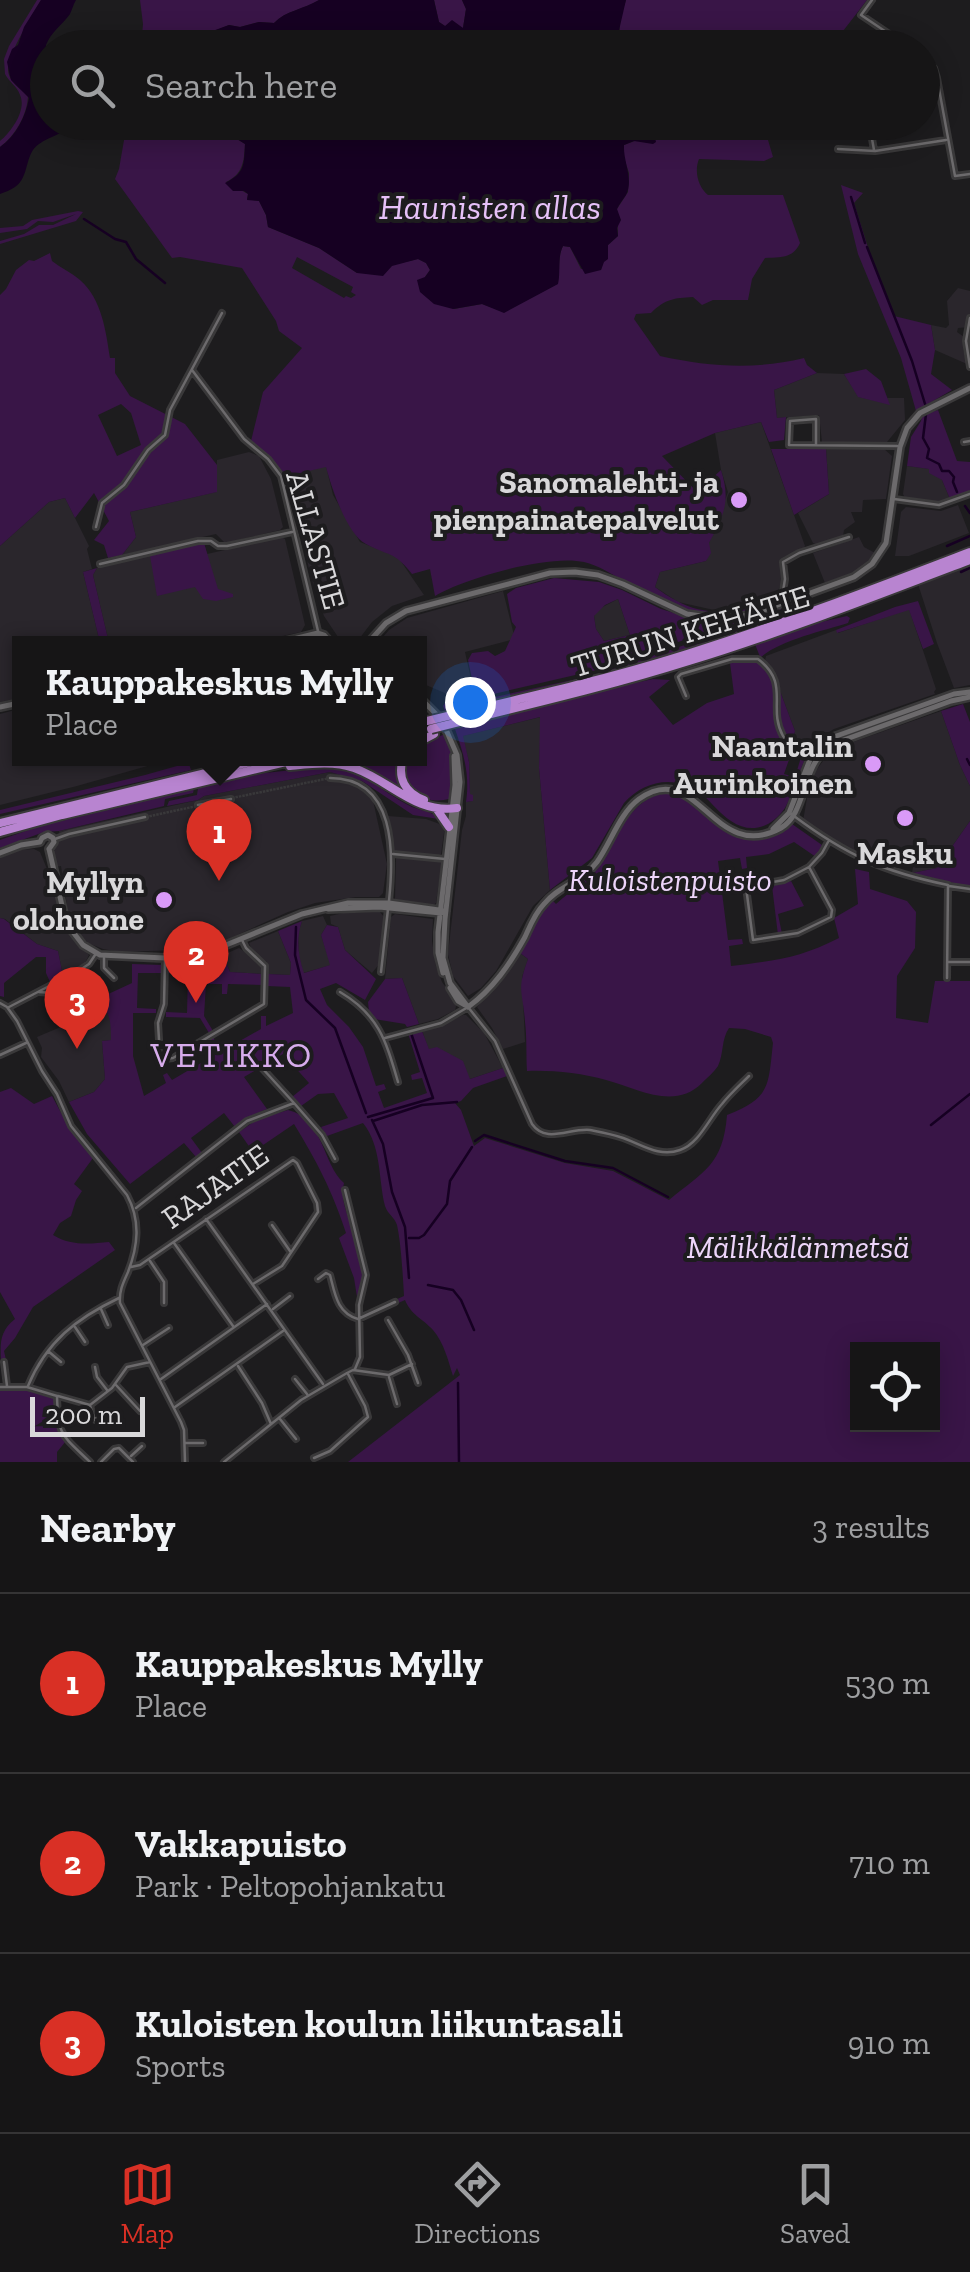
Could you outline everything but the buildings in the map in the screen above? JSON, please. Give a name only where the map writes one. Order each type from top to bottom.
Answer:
[{"type":"highway","name":"TURUN KEHÄTIE","points":[[427,726],[687,654],[970,552]]},
{"type":"highway","name":"TURUN KEHÄTIE","points":[[457,718],[576,694],[689,661],[970,560]]},
{"type":"highway","points":[[427,726],[457,718]]},
{"type":"highway","points":[[0,820],[235,766]]},
{"type":"highway","points":[[0,834],[269,766]]},
{"type":"highway","points":[[260,768],[292,766]]},
{"type":"highway","points":[[346,766],[360,770],[414,802],[436,808],[453,807]]},
{"type":"highway","points":[[403,766],[401,775],[409,792],[453,807]]},
{"type":"highway","points":[[436,808],[449,827]]},
{"type":"street","points":[[872,0],[861,15],[883,30]]},
{"type":"street","points":[[940,101],[955,176],[970,174]]},
{"type":"street","points":[[873,140],[875,151]]},
{"type":"street","points":[[838,149],[875,151],[947,140]]},
{"type":"street","points":[[96,527],[102,503],[124,485],[148,450],[165,435],[170,410],[222,313]]},
{"type":"street","points":[[970,318],[966,349],[970,368]]},
{"type":"street","name":"ALLASTIE","points":[[192,370],[244,439],[268,458],[278,472],[320,636]]},
{"type":"street","points":[[374,636],[386,623],[412,608],[559,572],[607,578],[700,618],[742,618],[854,578],[872,564],[886,544],[905,432],[917,416],[970,388]]},
{"type":"street","points":[[816,444],[816,419],[790,421],[788,444],[900,447]]},
{"type":"street","points":[[893,499],[939,505],[970,494]]},
{"type":"street","points":[[100,564],[198,540],[227,546],[293,531]]},
{"type":"street","points":[[781,605],[786,575],[783,562],[849,538]]},
{"type":"street","points":[[306,636],[318,633]]},
{"type":"street","name":"ALLASTIE","points":[[318,633],[325,636]]},
{"type":"street","points":[[686,696],[678,677],[682,674],[732,659],[758,659],[770,668],[776,680],[782,734],[813,758]]},
{"type":"street","points":[[385,1038],[449,1020],[481,996],[507,968],[545,902],[590,870],[630,808],[646,795],[662,790],[680,792],[696,800],[730,831],[745,835],[767,833],[783,826],[813,758],[823,750],[970,694]]},
{"type":"street","points":[[427,706],[442,722],[454,748],[460,775],[449,827],[448,859]]},
{"type":"street","points":[[330,778],[369,790],[382,810],[392,854],[380,972]]},
{"type":"street","points":[[198,805],[231,798]]},
{"type":"street","points":[[453,807],[442,911],[444,967],[450,983],[495,1041],[540,1134],[590,1130],[656,1151],[679,1151],[698,1137],[719,1107],[750,1076]]},
{"type":"street","points":[[791,814],[828,842],[881,868],[970,889]]},
{"type":"street","points":[[40,842],[43,848],[49,848],[54,840],[68,834],[144,817]]},
{"type":"street","points":[[0,853],[40,842],[46,835],[54,840]]},
{"type":"street","points":[[810,867],[832,910],[831,917],[798,933],[753,940],[746,887],[784,880],[810,867],[828,842]]},
{"type":"street","points":[[49,848],[66,923],[83,945],[104,956],[199,956],[302,914],[348,903],[442,911]]},
{"type":"street","points":[[392,854],[448,859]]},
{"type":"street","points":[[947,978],[948,885]]},
{"type":"street","points":[[164,958],[164,1004],[158,1020],[158,1049],[165,1060],[264,1004],[265,966],[242,939]]},
{"type":"street","points":[[8,1008],[80,970],[96,954]]},
{"type":"street","points":[[104,956],[104,968],[114,978]]},
{"type":"street","points":[[947,962],[970,962]]},
{"type":"street","points":[[37,992],[82,996]]},
{"type":"street","points":[[340,992],[362,1006],[385,1038],[398,1082]]},
{"type":"street","points":[[0,1003],[8,1008],[55,1089],[71,1126],[128,1195],[134,1209],[136,1245],[120,1298],[122,1308],[182,1426],[185,1462]]},
{"type":"street","points":[[0,1055],[28,1043]]},
{"type":"street","points":[[262,1068],[322,1135],[336,1159]]},
{"type":"street","points":[[134,1209],[247,1121],[294,1102]]},
{"type":"street","name":"RAJATIE","points":[[130,1267],[138,1267],[293,1160],[318,1207],[316,1216],[282,1266],[254,1284]]},
{"type":"street","points":[[224,1462],[308,1395],[358,1364],[358,1320],[366,1269],[345,1190]]},
{"type":"street","points":[[206,1219],[324,1385]]},
{"type":"street","points":[[272,1226],[290,1253]]},
{"type":"street","points":[[174,1242],[234,1327]]},
{"type":"street","points":[[149,1259],[166,1286],[164,1302]]},
{"type":"street","points":[[318,1279],[330,1275],[334,1295],[343,1311],[358,1320],[395,1302]]},
{"type":"street","points":[[272,1310],[290,1296]]},
{"type":"street","points":[[27,1387],[46,1350],[74,1325],[120,1298]]},
{"type":"street","points":[[159,1380],[267,1304]]},
{"type":"street","points":[[100,1308],[108,1324]]},
{"type":"street","points":[[388,1320],[418,1383]]},
{"type":"street","points":[[74,1325],[85,1342]]},
{"type":"street","points":[[142,1346],[170,1328]]},
{"type":"street","points":[[174,1408],[286,1329]]},
{"type":"street","points":[[46,1350],[60,1362]]},
{"type":"street","points":[[4,1362],[8,1387]]},
{"type":"street","points":[[90,1405],[115,1384],[127,1367],[150,1362]]},
{"type":"street","points":[[353,1370],[389,1376],[412,1364]]},
{"type":"street","points":[[238,1365],[272,1424]]},
{"type":"street","points":[[96,1367],[97,1377],[108,1391]]},
{"type":"street","points":[[314,1458],[330,1451],[368,1417],[347,1373]]},
{"type":"street","points":[[389,1376],[397,1404]]},
{"type":"street","points":[[295,1379],[308,1395]]},
{"type":"street","points":[[115,1384],[140,1411]]},
{"type":"street","points":[[0,1387],[27,1387],[90,1405]]},
{"type":"street","points":[[57,1396],[61,1433],[90,1462]]},
{"type":"street","points":[[90,1405],[94,1420]]},
{"type":"street","points":[[279,1418],[296,1439]]},
{"type":"street","points":[[185,1444],[203,1442]]},
{"type":"street","points":[[101,1462],[119,1448],[131,1460],[142,1446]]},
{"type":"street","points":[[232,1456],[237,1462]]},
{"type":"shaded area","points":[[958,288],[970,291],[970,340],[969,327],[958,328],[957,332],[964,337],[967,364],[935,350],[931,325],[949,325],[947,301]]},
{"type":"shaded area","points":[[817,373],[844,374],[859,397],[889,404],[887,398],[904,398],[905,420],[887,442],[822,442],[819,415],[777,418],[774,390]]},
{"type":"shaded area","points":[[761,422],[805,546],[784,557],[782,581],[774,601],[756,608],[723,612],[678,602],[655,587],[660,572],[706,561],[728,492],[715,433]]},
{"type":"shaded area","points":[[826,449],[884,449],[892,456],[886,499],[863,500],[862,512],[851,512],[855,522],[844,530],[843,536],[818,545],[813,543],[798,513],[829,494]]},
{"type":"shaded area","points":[[249,452],[259,456],[271,479],[283,527],[280,530],[225,543],[216,534],[122,555],[136,537],[130,512],[216,492],[217,460]]},
{"type":"shaded area","points":[[326,466],[333,495],[360,542],[398,557],[424,595],[392,606],[361,636],[337,636],[324,616],[311,577],[287,476]]},
{"type":"shaded area","points":[[907,466],[930,469],[942,480],[950,499],[941,503],[905,498]]},
{"type":"shaded area","points":[[65,498],[89,546],[92,569],[83,572],[98,636],[12,636],[12,699],[0,702],[0,546],[49,502]]},
{"type":"shaded area","points":[[958,505],[969,533],[909,556],[895,556],[901,512],[906,507],[941,511]]},
{"type":"shaded area","points":[[859,537],[864,547],[875,553],[873,558],[859,570],[825,583],[813,553]]},
{"type":"shaded area","points":[[285,539],[305,625],[301,632],[283,636],[107,636],[93,575],[97,568],[204,543],[207,554]]},
{"type":"shaded area","points":[[970,565],[970,685],[954,688],[918,584]]},
{"type":"shaded area","points":[[503,591],[515,639],[465,652],[473,688],[447,694],[427,685],[427,636],[384,636],[407,618]]},
{"type":"shaded area","points":[[618,599],[630,635],[604,641],[594,616],[597,610]]},
{"type":"shaded area","points":[[909,609],[935,694],[834,729],[808,752],[792,742],[795,731],[766,656]]},
{"type":"shaded area","points":[[12,711],[12,766],[147,766],[0,805],[0,714]]},
{"type":"shaded area","points":[[941,711],[970,786],[970,821],[937,868],[912,873],[914,860],[898,851],[887,853],[880,865],[803,821],[815,772],[828,754]]},
{"type":"shaded area","points":[[541,717],[539,768],[550,890],[533,906],[496,971],[468,996],[453,976],[448,954],[466,802],[472,801],[462,736]]},
{"type":"shaded area","points":[[330,772],[370,787],[387,864],[379,897],[315,903],[206,949],[120,952],[88,943],[72,926],[61,866],[55,867],[53,851],[60,840],[59,831],[204,796]]},
{"type":"shaded area","points":[[388,816],[426,819],[445,826],[441,854],[435,857],[394,851]]},
{"type":"shaded area","points":[[34,849],[40,852],[54,886],[63,925],[89,955],[85,963],[63,976],[58,951],[37,944],[0,918],[0,858]]},
{"type":"shaded area","points":[[396,857],[442,862],[436,903],[432,906],[395,899]]},
{"type":"shaded area","points":[[380,912],[384,917],[380,963],[372,973],[345,950],[330,916]]},
{"type":"shaded area","points":[[395,914],[433,919],[436,966],[457,1003],[455,1010],[438,1019],[419,1024],[402,978],[385,979],[391,917]]},
{"type":"shaded area","points":[[323,916],[327,925],[321,935],[331,965],[303,973],[298,933],[302,921]]},
{"type":"shaded area","points":[[278,931],[291,963],[290,975],[268,974],[267,962],[253,952],[249,943]]},
{"type":"shaded area","points":[[239,948],[261,963],[264,974],[230,972],[223,955]]},
{"type":"shaded area","points":[[520,953],[528,959],[522,977],[525,1042],[503,1049],[477,1007]]},
{"type":"shaded area","points":[[101,1004],[111,1018],[111,1040],[102,1041],[105,1079],[94,1092],[69,1102],[41,1057],[37,1037]]},
{"type":"shaded area","points":[[463,1015],[484,1033],[503,1068],[470,1079],[429,1050],[422,1031]]},
{"type":"green space","points":[[37,0],[41,0],[16,44],[8,69],[12,81],[28,95],[26,110],[15,131],[0,147],[0,141],[20,114],[22,101],[5,74],[4,59]]},
{"type":"green space","points":[[140,0],[319,0],[274,23],[229,25],[217,30],[142,30]]},
{"type":"green space","points":[[434,0],[462,0],[466,9],[463,28],[439,22]]},
{"type":"green space","points":[[626,0],[867,0],[844,30],[620,30]]},
{"type":"green space","points":[[124,140],[239,140],[245,144],[242,167],[226,182],[248,194],[247,199],[259,201],[268,227],[319,248],[357,273],[418,259],[430,270],[425,277],[454,309],[482,304],[504,312],[557,284],[563,246],[570,247],[581,269],[601,270],[608,245],[618,236],[617,209],[628,192],[624,145],[637,140],[768,140],[773,157],[764,161],[699,159],[698,178],[708,195],[783,195],[800,243],[797,248],[786,256],[765,258],[752,279],[748,300],[713,300],[702,305],[693,297],[675,299],[651,313],[636,314],[634,319],[660,356],[732,366],[804,358],[817,373],[774,390],[777,418],[786,417],[784,440],[769,442],[761,422],[715,433],[662,456],[697,492],[721,470],[726,499],[706,561],[660,572],[655,587],[688,606],[713,612],[751,607],[773,597],[775,602],[742,615],[696,613],[667,603],[595,565],[569,560],[508,569],[435,596],[430,569],[412,574],[395,557],[366,544],[352,531],[326,467],[287,476],[251,441],[263,392],[302,348],[279,331],[242,268],[172,258],[115,179]],"holes":[[[297,257],[353,287],[351,292],[356,295],[344,298],[292,268]]]},
{"type":"green space","points":[[841,185],[863,193],[854,203],[894,316],[931,325],[935,350],[931,374],[952,390],[916,411],[901,358],[858,254]]},
{"type":"green space","points":[[83,212],[76,221],[0,244],[39,225],[53,225],[76,214],[53,222],[38,221],[27,229],[0,233],[0,228]]},
{"type":"green space","points":[[50,253],[52,261],[87,288],[102,316],[110,358],[115,358],[115,373],[130,396],[185,424],[217,465],[217,492],[130,512],[136,537],[122,555],[108,558],[104,545],[94,540],[109,521],[94,493],[75,518],[65,498],[49,502],[0,546],[0,295],[16,270],[29,260]],"holes":[[[121,404],[131,413],[141,445],[117,456],[98,415]]]},
{"type":"green space","points":[[866,369],[881,381],[890,405],[858,397],[844,374]]},
{"type":"green space","points":[[938,410],[957,461],[970,462],[970,491],[950,499],[942,480],[929,473],[929,469],[907,466],[911,437],[922,415]]},
{"type":"green space","points":[[771,449],[826,449],[829,494],[794,515]]},
{"type":"green space","points":[[204,543],[218,589],[233,597],[203,599],[195,587],[157,596],[150,556]]},
{"type":"green space","points":[[97,568],[93,575],[107,636],[98,636],[83,572]]},
{"type":"green space","points":[[554,578],[599,582],[697,620],[725,622],[782,610],[597,670],[476,698],[468,660],[472,653],[488,651],[495,656],[505,651],[516,627],[507,594]],"holes":[[[618,599],[630,635],[604,641],[594,616]]]},
{"type":"green space","points":[[918,601],[934,644],[923,649],[909,610],[837,633],[836,630]]},
{"type":"green space","points":[[792,609],[755,628],[614,670],[547,688],[445,711],[443,706],[595,675]]},
{"type":"green space","points":[[847,616],[848,623],[791,641],[761,657],[771,667],[795,731],[792,742],[798,745],[784,774],[795,777],[802,754],[806,756],[785,808],[761,827],[739,825],[692,788],[661,782],[632,795],[592,858],[550,890],[539,768],[540,717],[463,736],[473,795],[473,801],[466,802],[465,765],[455,729],[653,679],[670,680],[649,697],[673,725],[707,703],[734,694],[730,663],[760,657],[755,644]]},
{"type":"green space","points":[[963,704],[970,722],[970,786],[941,711]]},
{"type":"green space","points":[[445,734],[451,749],[453,783],[449,799],[422,797],[406,778],[405,766],[427,766],[427,742]]},
{"type":"green space","points":[[177,766],[190,766],[191,770],[0,814],[0,810]]},
{"type":"green space","points":[[328,766],[400,766],[399,776],[429,805],[368,772]]},
{"type":"green space","points":[[319,767],[359,775],[439,819],[413,815],[362,781],[330,772],[167,806],[169,801],[197,795],[198,788],[265,773]]},
{"type":"green space","points":[[194,789],[193,793],[165,799],[164,806],[44,832],[0,848],[0,840],[37,827]]},
{"type":"green space","points":[[662,793],[677,795],[733,835],[747,839],[765,837],[792,824],[822,845],[816,857],[794,842],[769,854],[746,857],[747,868],[742,869],[740,858],[718,861],[728,940],[742,939],[743,944],[729,946],[731,966],[786,958],[839,938],[834,918],[858,904],[855,869],[869,872],[870,889],[907,901],[916,912],[915,948],[897,976],[896,1018],[928,1023],[935,981],[970,981],[970,1462],[348,1462],[460,1375],[457,1368],[453,1376],[433,1330],[405,1300],[396,1304],[395,1300],[404,1296],[398,1232],[385,1206],[376,1152],[363,1123],[327,1136],[321,1127],[348,1118],[334,1093],[318,1094],[301,1106],[292,1097],[309,1083],[283,1054],[244,1077],[267,1109],[235,1127],[224,1113],[191,1138],[202,1153],[196,1157],[184,1143],[130,1184],[87,1134],[69,1102],[94,1092],[105,1079],[102,1041],[111,1040],[110,1020],[105,1010],[82,994],[50,992],[82,975],[104,996],[132,983],[132,964],[162,965],[162,973],[138,973],[137,1008],[156,1009],[156,1013],[133,1013],[133,1056],[144,1096],[166,1083],[163,1075],[167,1073],[172,1080],[206,1060],[207,1040],[214,1035],[215,1055],[261,1029],[261,1016],[266,1016],[266,1026],[293,1013],[290,987],[267,986],[268,974],[290,975],[291,963],[278,931],[302,921],[299,947],[304,973],[330,965],[321,935],[327,925],[338,927],[345,950],[376,979],[365,1000],[336,983],[320,989],[327,1005],[363,1047],[376,1086],[384,1084],[386,1089],[378,1092],[384,1108],[427,1093],[422,1078],[412,1080],[411,1075],[420,1072],[408,1033],[422,1031],[429,1049],[437,1047],[463,1061],[470,1079],[503,1068],[507,1076],[473,1088],[455,1103],[474,1146],[485,1138],[565,1163],[613,1171],[669,1200],[710,1165],[721,1145],[727,1115],[752,1102],[765,1089],[771,1037],[729,1028],[718,1066],[702,1083],[680,1095],[655,1095],[587,1076],[527,1071],[521,991],[528,959],[520,953],[544,906],[552,900],[556,904],[591,873],[640,804]]},
{"type":"green space","points":[[970,821],[970,887],[912,873],[937,868]]},
{"type":"green space","points":[[791,881],[804,906],[778,914],[782,934],[778,935],[772,886]]},
{"type":"green space","points":[[0,918],[37,944],[58,951],[63,976],[50,982],[46,957],[36,957],[4,983],[4,997],[0,996]]},
{"type":"green space","points":[[223,955],[230,972],[264,974],[263,985],[228,984],[227,994],[222,994],[222,984],[206,984],[204,1016],[213,1031],[209,1033],[200,1018],[166,1017],[166,1012],[187,1013],[188,975],[167,973],[167,965],[206,962]]},
{"type":"green space","points":[[402,978],[419,1024],[407,1027],[374,1019],[368,1002],[385,979]]},
{"type":"green space","points":[[11,1088],[34,1104],[52,1096],[93,1158],[74,1184],[82,1191],[71,1216],[60,1223],[53,1235],[73,1243],[109,1242],[115,1250],[33,1307],[4,1351],[6,1360],[1,1361],[2,1337],[15,1319],[0,1292],[0,1092]]},
{"type":"green space","points":[[288,1110],[309,1122],[344,1183],[345,1206],[365,1269],[357,1297],[339,1238],[346,1233],[341,1218],[294,1124],[253,1152],[239,1132],[258,1119]]},
{"type":"green space","points":[[0,1390],[30,1390],[55,1397],[58,1426],[66,1441],[57,1452],[57,1462],[0,1462]]},
{"type":"water","points":[[41,0],[76,0],[56,30],[30,30],[30,140],[45,140],[34,148],[20,183],[0,194],[0,147],[19,125],[29,98],[11,80],[7,62]]},
{"type":"water","points":[[319,0],[434,0],[439,22],[445,26],[452,20],[463,28],[466,9],[462,0],[626,0],[619,30],[215,30],[229,25],[274,23]]},
{"type":"water","name":"Haunisten allas","points":[[239,140],[656,140],[656,142],[634,141],[624,145],[628,189],[617,209],[621,220],[618,236],[608,245],[608,259],[601,270],[585,274],[570,247],[563,246],[558,284],[504,313],[482,304],[453,309],[434,304],[420,292],[417,280],[430,270],[418,259],[392,266],[383,276],[357,273],[319,248],[268,227],[259,201],[247,200],[248,194],[233,191],[225,183],[242,168],[245,144]]},
{"type":"waterway","points":[[851,197],[865,243]]},
{"type":"waterway","points":[[84,219],[126,242],[136,259],[165,283]]},
{"type":"waterway","points":[[867,247],[925,404]]},
{"type":"waterway","points":[[926,414],[923,438],[929,449],[927,458],[939,464],[942,471],[949,471],[957,492]]},
{"type":"waterway","points":[[965,506],[970,513]]},
{"type":"waterway","points":[[947,546],[970,536]]},
{"type":"waterway","points":[[961,572],[970,568]]},
{"type":"waterway","points":[[967,759],[970,765]]},
{"type":"waterway","points":[[296,927],[295,955],[306,1000],[335,1028],[366,1113]]},
{"type":"waterway","points":[[368,1117],[433,1098],[411,1033]]},
{"type":"waterway","points":[[931,1125],[970,1094]]},
{"type":"waterway","points":[[373,1121],[422,1105],[457,1102]]},
{"type":"waterway","points":[[372,1120],[383,1144],[392,1192],[405,1227],[409,1278]]},
{"type":"waterway","points":[[475,1141],[484,1135],[565,1161],[613,1168],[668,1197]]},
{"type":"waterway","points":[[409,1238],[424,1235],[447,1204],[450,1181],[472,1147]]},
{"type":"waterway","points":[[428,1285],[453,1290],[474,1330]]},
{"type":"waterway","points":[[458,1383],[459,1462]]},
{"type":"tunnel","points":[[232,798],[330,778]]},
{"type":"tunnel","points":[[146,817],[197,806]]},
{"type":"place","name":"Sanomalehti- ja pienpainatepalvelut","points":[[739,500]]},
{"type":"place","name":"Naantalin Aurinkoinen","points":[[873,764]]},
{"type":"place","name":"Masku","points":[[905,818]]},
{"type":"place","name":"Kauppakeskus Mylly","points":[[219,881]]},
{"type":"place","name":"Myllyn olohuone","points":[[164,900]]},
{"type":"place","name":"Vakkapuisto","points":[[196,1003]]},
{"type":"place","name":"Kuloisten koulun liikuntasali","points":[[77,1049]]},
{"type":"district","name":"VETIKKO","points":[[232,1055]]},
{"type":"park label","name":"Kuloistenpuisto","points":[[670,880]]},
{"type":"park label","name":"Mälikkälänmetsä","points":[[798,1247]]}]
